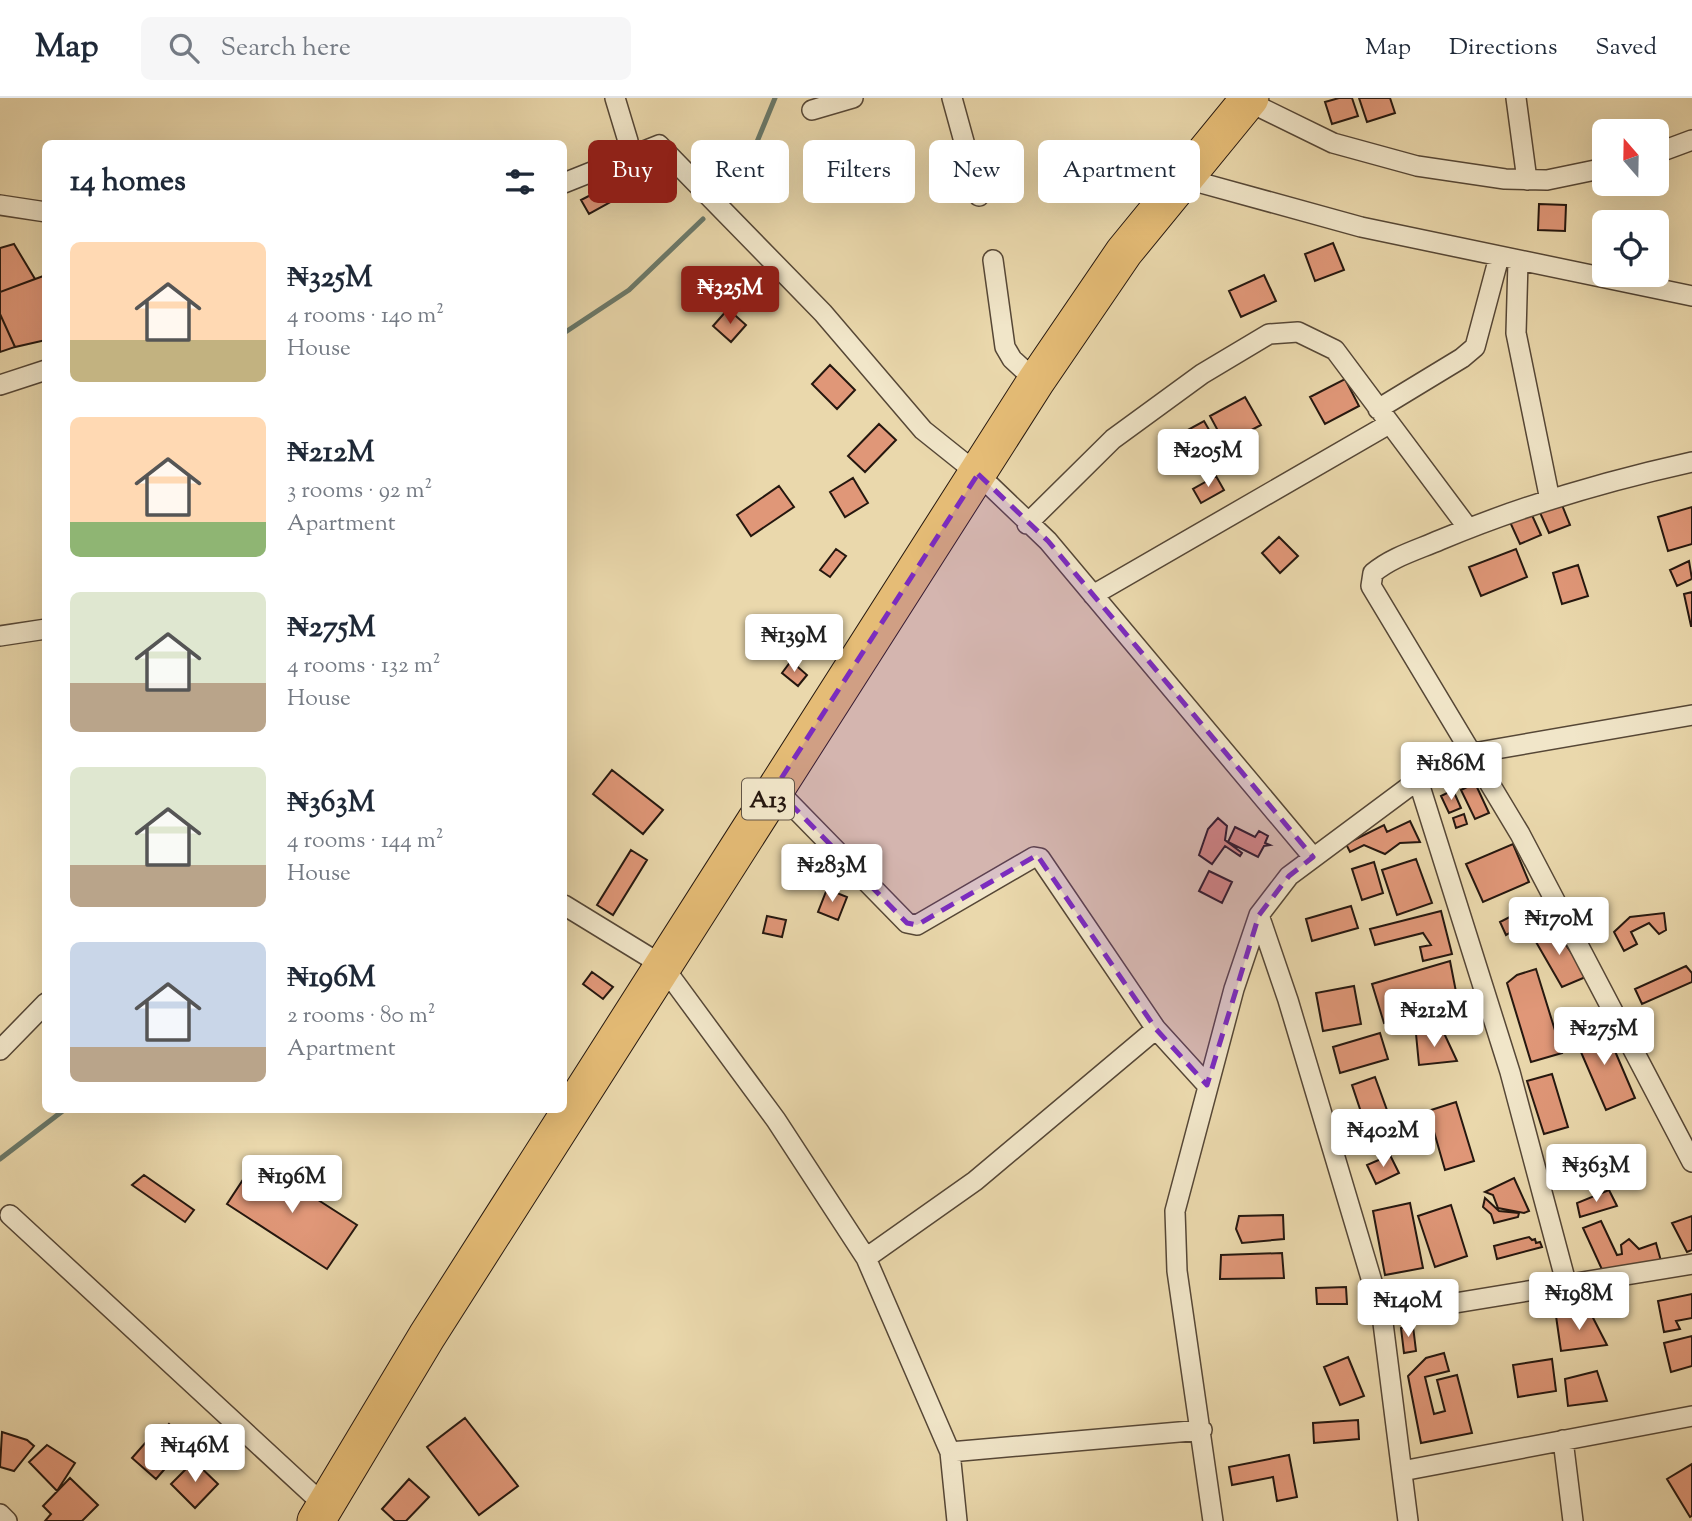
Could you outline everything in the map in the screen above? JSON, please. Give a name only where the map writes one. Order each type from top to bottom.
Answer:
[{"type":"highway","name":"A13","points":[[1200,157],[1246,99]]},
{"type":"highway","name":"A13","points":[[320,1513],[427,1336],[1036,381],[1124,251],[1163,203]]},
{"type":"street","points":[[615,98],[628,140]]},
{"type":"street","points":[[812,110],[853,98]]},
{"type":"street","points":[[953,98],[964,140]]},
{"type":"street","points":[[1516,98],[1527,180]]},
{"type":"street","points":[[1246,99],[1345,146],[1417,166],[1527,180],[1547,180],[1592,171]]},
{"type":"street","points":[[1670,148],[1692,140]]},
{"type":"street","points":[[677,164],[822,313],[923,430],[978,474],[1027,524],[1048,541],[1313,857]]},
{"type":"street","points":[[567,182],[588,173]]},
{"type":"street","points":[[1200,183],[1361,227],[1692,296]]},
{"type":"street","points":[[0,205],[42,211]]},
{"type":"street","points":[[1093,595],[1384,417],[1462,358],[1475,347],[1508,259]]},
{"type":"street","points":[[1508,259],[1517,333],[1550,500]]},
{"type":"street","points":[[993,260],[1005,347],[1012,359],[1036,381]]},
{"type":"street","points":[[1027,524],[1113,439],[1202,374],[1269,334],[1298,332],[1335,350],[1468,528]]},
{"type":"street","points":[[0,385],[42,371]]},
{"type":"street","points":[[1692,462],[1631,476],[1468,528],[1385,563],[1373,573],[1371,586],[1473,753],[1593,968],[1692,1162]]},
{"type":"street","points":[[0,636],[42,630]]},
{"type":"street","points":[[1213,1521],[1177,1271],[1175,1211],[1234,989],[1259,915],[1289,876],[1313,857],[1418,780],[1473,753],[1692,715]]},
{"type":"street","points":[[1418,780],[1510,1072],[1567,1286]]},
{"type":"street","points":[[775,788],[907,923],[917,925],[1034,857],[1040,858],[1156,1030],[1207,1085]]},
{"type":"street","points":[[567,907],[662,965],[776,1119],[866,1258],[950,1452],[957,1521]]},
{"type":"street","points":[[1259,915],[1288,1000],[1382,1315],[1408,1521]]},
{"type":"street","points":[[0,1050],[42,1007]]},
{"type":"street","points":[[866,1258],[975,1181],[1156,1030]]},
{"type":"street","points":[[10,1215],[320,1513]]},
{"type":"street","points":[[1382,1315],[1692,1264]]},
{"type":"street","points":[[1402,1471],[1692,1416]]},
{"type":"street","points":[[950,1452],[1202,1430]]},
{"type":"street","points":[[1563,1440],[1573,1521]]},
{"type":"street","points":[[0,1514],[7,1521]]},
{"type":"highlighted area","points":[[978,474],[1048,541],[1313,857],[1289,876],[1259,915],[1207,1085],[1156,1029],[1037,855],[917,925],[907,923],[775,788]]},
{"type":"building","points":[[1352,98],[1358,116],[1332,124],[1325,102]]},
{"type":"building","points":[[1359,98],[1390,98],[1395,113],[1367,122]]},
{"type":"building","points":[[588,196],[588,203],[609,203],[589,214],[581,200]]},
{"type":"building","points":[[1539,204],[1566,205],[1565,231],[1538,230]]},
{"type":"building","points":[[1333,243],[1344,270],[1315,281],[1305,254]]},
{"type":"building","points":[[14,244],[35,279],[0,292],[0,248]]},
{"type":"building","points":[[1264,275],[1276,301],[1241,317],[1229,291]]},
{"type":"building","points":[[42,276],[42,341],[15,347],[0,314],[0,292]]},
{"type":"building","points":[[728,309],[746,325],[731,342],[713,326]]},
{"type":"building","points":[[0,314],[15,347],[0,352]]},
{"type":"building","points":[[830,365],[855,390],[837,409],[812,384]]},
{"type":"building","points":[[1345,379],[1359,406],[1325,424],[1310,397]]},
{"type":"building","points":[[1245,397],[1261,425],[1225,444],[1210,416]]},
{"type":"building","points":[[1204,421],[1212,435],[1172,457],[1164,443]]},
{"type":"building","points":[[879,424],[896,440],[865,472],[848,456]]},
{"type":"building","points":[[1216,476],[1224,490],[1201,503],[1193,489]]},
{"type":"building","points":[[853,478],[868,503],[845,517],[830,492]]},
{"type":"building","points":[[779,486],[794,507],[751,536],[737,515]]},
{"type":"building","points":[[1560,500],[1570,525],[1549,533],[1538,508]]},
{"type":"building","points":[[1692,507],[1692,544],[1668,551],[1658,517]]},
{"type":"building","points":[[1531,513],[1541,535],[1520,544],[1510,522]]},
{"type":"building","points":[[1279,537],[1298,556],[1280,573],[1262,553]]},
{"type":"building","points":[[836,549],[846,556],[830,577],[820,570]]},
{"type":"building","points":[[1516,549],[1527,577],[1481,596],[1469,567]]},
{"type":"building","points":[[1689,561],[1692,579],[1677,586],[1670,570]]},
{"type":"building","points":[[1578,565],[1588,596],[1562,604],[1553,573]]},
{"type":"building","points":[[1692,592],[1692,626],[1691,626],[1684,594]]},
{"type":"building","points":[[791,661],[807,675],[798,686],[782,673]]},
{"type":"building","points":[[612,770],[663,810],[643,834],[593,794]]},
{"type":"building","points":[[1475,783],[1489,813],[1475,819],[1461,790]]},
{"type":"building","points":[[1453,790],[1461,808],[1449,813],[1441,796]]},
{"type":"building","points":[[1464,814],[1467,824],[1456,828],[1453,818]]},
{"type":"building","points":[[1218,818],[1227,826],[1225,840],[1242,853],[1240,856],[1225,846],[1212,864],[1199,855],[1208,829]]},
{"type":"building","points":[[1410,821],[1420,842],[1400,843],[1385,854],[1364,845],[1350,852],[1346,844],[1384,825],[1387,832]]},
{"type":"building","points":[[1235,827],[1255,837],[1259,831],[1268,836],[1265,843],[1270,845],[1264,846],[1258,857],[1228,842]]},
{"type":"building","points":[[1513,844],[1529,882],[1483,902],[1466,864]]},
{"type":"building","points":[[631,850],[647,860],[613,915],[597,905]]},
{"type":"building","points":[[1416,859],[1432,903],[1397,915],[1382,870]]},
{"type":"building","points":[[1374,862],[1383,893],[1362,900],[1352,869]]},
{"type":"building","points":[[1209,871],[1232,882],[1222,903],[1199,891]]},
{"type":"building","points":[[827,889],[847,897],[838,920],[818,912]]},
{"type":"building","points":[[1539,902],[1546,911],[1506,935],[1500,922]]},
{"type":"building","points":[[1351,906],[1358,928],[1312,941],[1306,919]]},
{"type":"building","points":[[1441,911],[1452,954],[1423,961],[1420,947],[1431,945],[1423,933],[1375,945],[1370,929]]},
{"type":"building","points":[[1664,913],[1666,930],[1659,934],[1649,923],[1631,932],[1637,944],[1624,951],[1614,932],[1630,917]]},
{"type":"building","points":[[767,916],[786,920],[782,937],[763,933]]},
{"type":"building","points":[[1553,927],[1588,976],[1562,987],[1532,935]]},
{"type":"building","points":[[1450,961],[1458,1002],[1384,1023],[1372,984]]},
{"type":"building","points":[[1686,966],[1692,973],[1692,982],[1642,1004],[1635,989]]},
{"type":"building","points":[[1536,969],[1562,1053],[1531,1062],[1507,983],[1517,975]]},
{"type":"building","points":[[592,972],[613,987],[603,999],[583,984]]},
{"type":"building","points":[[1354,986],[1361,1024],[1323,1031],[1316,993]]},
{"type":"building","points":[[1603,1023],[1635,1098],[1606,1110],[1574,1036]]},
{"type":"building","points":[[1443,1031],[1457,1061],[1419,1065],[1416,1034]]},
{"type":"building","points":[[1380,1033],[1388,1059],[1340,1073],[1333,1047]]},
{"type":"building","points":[[1552,1074],[1568,1127],[1544,1134],[1527,1081]]},
{"type":"building","points":[[1375,1077],[1388,1113],[1364,1121],[1352,1085]]},
{"type":"building","points":[[1456,1102],[1474,1161],[1445,1170],[1428,1111]]},
{"type":"building","points":[[1390,1155],[1399,1173],[1376,1184],[1367,1165]]},
{"type":"building","points":[[256,1160],[357,1225],[327,1269],[227,1204]]},
{"type":"building","points":[[144,1175],[194,1210],[185,1222],[132,1185]]},
{"type":"building","points":[[1514,1178],[1529,1211],[1524,1213],[1498,1208],[1493,1195],[1485,1192]]},
{"type":"building","points":[[1609,1190],[1617,1206],[1580,1217],[1577,1203]]},
{"type":"building","points":[[1485,1198],[1499,1211],[1519,1213],[1518,1217],[1494,1223],[1491,1214],[1483,1207]]},
{"type":"building","points":[[1410,1203],[1423,1268],[1385,1275],[1373,1211]]},
{"type":"building","points":[[1451,1205],[1467,1256],[1435,1267],[1418,1216]]},
{"type":"building","points":[[1283,1215],[1284,1239],[1242,1243],[1236,1229],[1239,1216]]},
{"type":"building","points":[[1692,1216],[1692,1250],[1687,1252],[1672,1223]]},
{"type":"building","points":[[1601,1221],[1617,1255],[1622,1254],[1621,1245],[1629,1239],[1639,1249],[1656,1243],[1661,1261],[1605,1276],[1583,1228]]},
{"type":"building","points":[[1529,1237],[1535,1239],[1536,1243],[1540,1242],[1542,1247],[1497,1259],[1494,1246]]},
{"type":"building","points":[[1282,1253],[1284,1278],[1220,1279],[1221,1255]]},
{"type":"building","points":[[1346,1287],[1347,1304],[1317,1304],[1316,1288]]},
{"type":"building","points":[[1692,1294],[1692,1318],[1676,1321],[1680,1329],[1664,1332],[1658,1301]]},
{"type":"building","points":[[1590,1312],[1607,1345],[1561,1351],[1556,1316]]},
{"type":"building","points":[[1413,1326],[1416,1351],[1404,1353],[1401,1328]]},
{"type":"building","points":[[1692,1336],[1692,1366],[1671,1372],[1664,1343]]},
{"type":"building","points":[[1444,1353],[1449,1371],[1425,1377],[1434,1414],[1445,1411],[1437,1380],[1457,1375],[1472,1433],[1421,1443],[1408,1376],[1426,1358]]},
{"type":"building","points":[[1348,1357],[1364,1396],[1340,1405],[1324,1367]]},
{"type":"building","points":[[1552,1359],[1556,1391],[1518,1397],[1513,1365]]},
{"type":"building","points":[[1597,1371],[1607,1401],[1568,1406],[1565,1379]]},
{"type":"building","points":[[465,1418],[518,1486],[479,1515],[427,1447]]},
{"type":"building","points":[[1358,1420],[1359,1439],[1314,1443],[1313,1423]]},
{"type":"building","points":[[169,1424],[189,1441],[156,1479],[132,1458],[146,1442],[152,1443]]},
{"type":"building","points":[[2,1432],[27,1440],[34,1446],[14,1471],[0,1467]]},
{"type":"building","points":[[47,1445],[75,1463],[57,1491],[29,1462]]},
{"type":"building","points":[[1289,1455],[1297,1497],[1277,1501],[1273,1477],[1232,1485],[1229,1467]]},
{"type":"building","points":[[194,1461],[218,1484],[195,1508],[171,1484]]},
{"type":"building","points":[[1692,1464],[1692,1516],[1690,1517],[1667,1479]]},
{"type":"building","points":[[70,1478],[98,1505],[82,1521],[45,1521],[51,1514],[43,1506]]},
{"type":"building","points":[[409,1479],[429,1497],[406,1521],[395,1521],[382,1509]]},
{"type":"waterway","points":[[758,140],[775,98]]},
{"type":"waterway","points":[[567,331],[629,290],[703,219]]},
{"type":"waterway","points":[[0,1159],[60,1113]]}]
